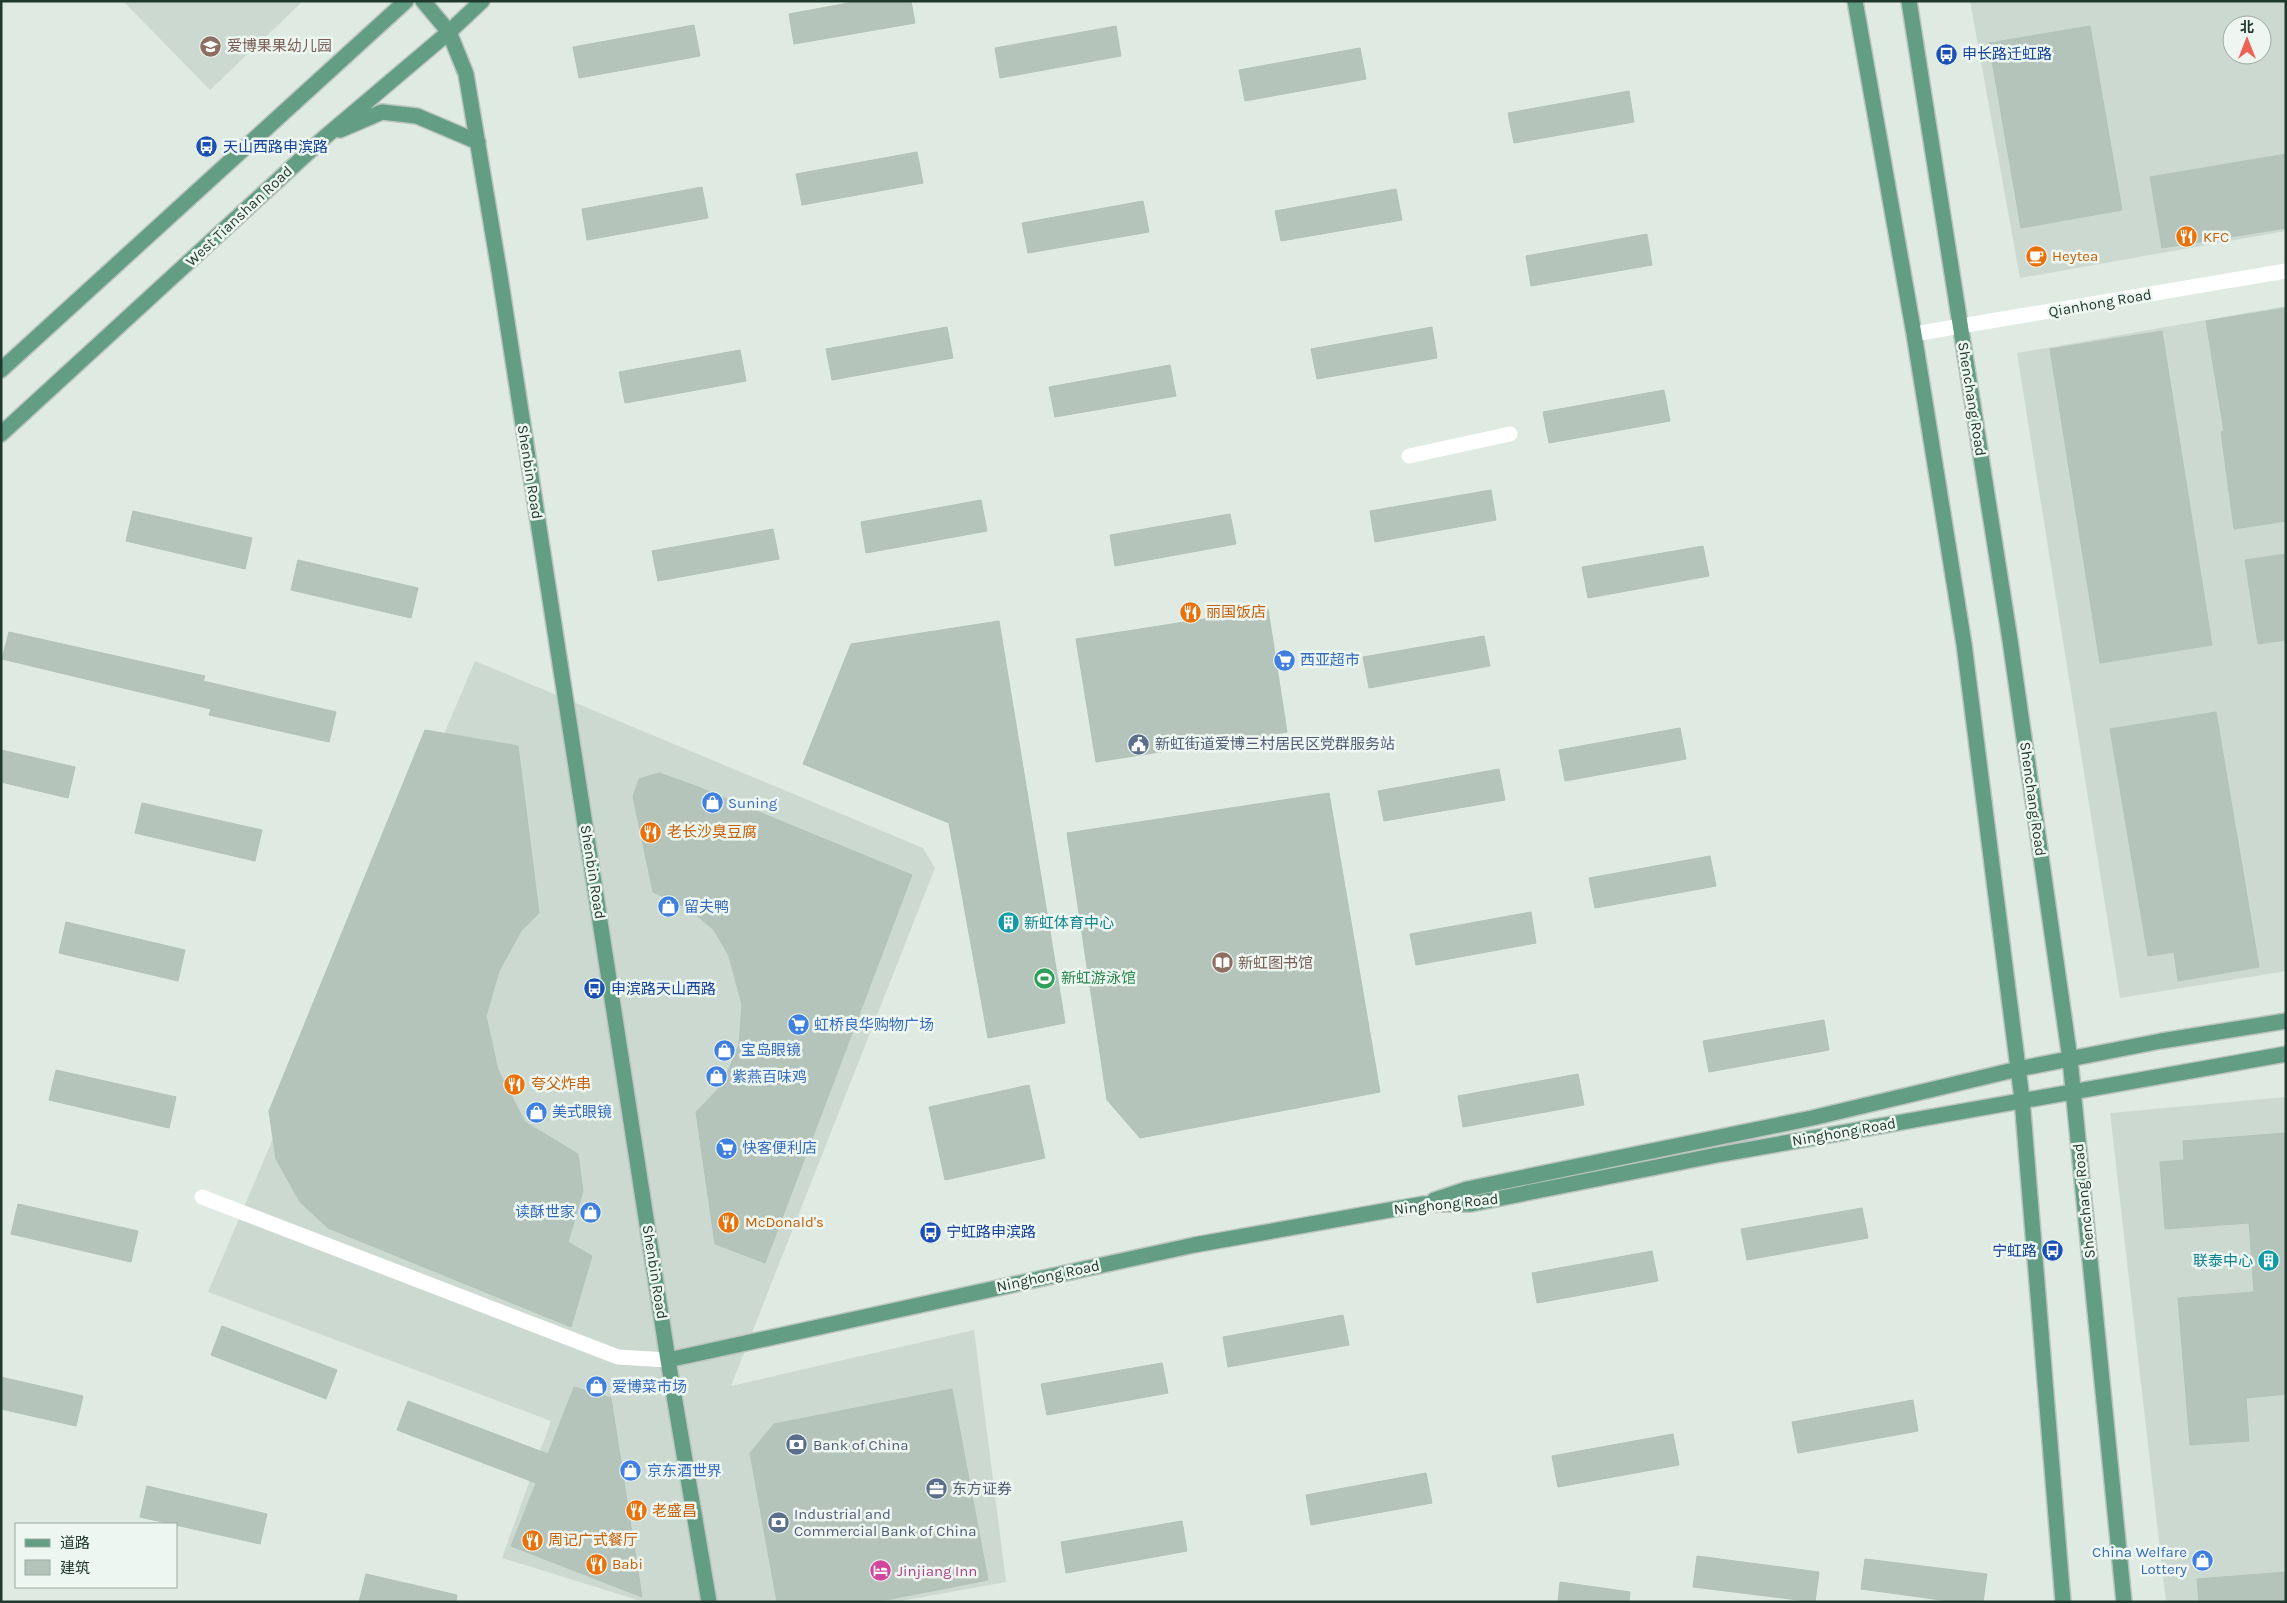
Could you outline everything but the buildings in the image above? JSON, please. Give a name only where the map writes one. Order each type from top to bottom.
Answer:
[{"type":"main road","points":[[1,370],[406,1]]},
{"type":"main road","name":"Shenbin Road","points":[[424,1],[448,32],[466,74],[668,1360],[710,1602]]},
{"type":"main road","name":"West Tianshan Road","points":[[1,434],[325,137],[482,1]]},
{"type":"main road","points":[[1856,1],[1914,334],[1964,644],[2022,1100],[2063,1602]]},
{"type":"main road","name":"Shenchang Road","points":[[1909,1],[2010,640],[2070,1059],[2124,1602]]},
{"type":"main road","points":[[325,137],[382,112],[417,116],[478,142]]},
{"type":"main road","points":[[1423,1204],[1467,1189],[1812,1118],[2018,1069],[2161,1041],[2286,1021]]},
{"type":"main road","name":"Ninghong Road","points":[[668,1360],[1194,1246],[1423,1204],[1471,1204],[1717,1155],[2286,1054]]},
{"type":"street","name":"Qianhong Road","points":[[1914,334],[2286,271]]},
{"type":"street","points":[[1409,456],[1510,434]]},
{"type":"street","points":[[202,1197],[618,1357],[668,1360]]},
{"type":"shaded area","name":"爱博果果幼儿园","points":[[123,1],[303,1],[210,90]]},
{"type":"shaded area","points":[[1970,1],[2286,1],[2286,231],[2020,278]]},
{"type":"shaded area","points":[[2286,306],[2286,971],[2120,998],[2017,353]]},
{"type":"shaded area","points":[[475,661],[923,848],[935,868],[731,1386],[974,1330],[1006,1582],[895,1602],[644,1602],[502,1558],[551,1421],[208,1292]]},
{"type":"shaded area","points":[[2286,1097],[2286,1602],[2166,1602],[2110,1113]]},
{"type":"place","name":"爱博果果幼儿园","points":[[211,46]]},
{"type":"place","name":"申长路迁虹路","points":[[1946,54]]},
{"type":"place","name":"天山西路申滨路","points":[[207,147]]},
{"type":"place","name":"KFC","points":[[2187,237]]},
{"type":"place","name":"Heytea","points":[[2036,256]]},
{"type":"place","name":"丽国饭店","points":[[1190,612]]},
{"type":"place","name":"西亚超市","points":[[1284,660]]},
{"type":"place","name":"新虹街道爱博三村居民区党群服务站","points":[[1139,744]]},
{"type":"place","name":"Suning","points":[[712,803]]},
{"type":"place","name":"老长沙臭豆腐","points":[[651,832]]},
{"type":"place","name":"留夫鸭","points":[[668,907]]},
{"type":"place","name":"新虹体育中心","points":[[1008,923]]},
{"type":"place","name":"新虹图书馆","points":[[1222,963]]},
{"type":"place","name":"新虹游泳馆","points":[[1045,978]]},
{"type":"place","name":"申滨路天山西路","points":[[595,989]]},
{"type":"place","name":"虹桥良华购物广场","points":[[798,1025]]},
{"type":"place","name":"宝岛眼镜","points":[[725,1050]]},
{"type":"place","name":"紫燕百味鸡","points":[[716,1077]]},
{"type":"place","name":"夸父炸串","points":[[515,1084]]},
{"type":"place","name":"美式眼镜","points":[[536,1112]]},
{"type":"place","name":"快客便利店","points":[[726,1148]]},
{"type":"place","name":"读酥世家","points":[[591,1212]]},
{"type":"place","name":"McDonald's","points":[[729,1222]]},
{"type":"place","name":"宁虹路申滨路","points":[[930,1232]]},
{"type":"place","name":"宁虹路","points":[[2053,1251]]},
{"type":"place","name":"联泰中心","points":[[2269,1261]]},
{"type":"place","name":"爱博菜市场","points":[[596,1387]]},
{"type":"place","name":"Bank of China","points":[[797,1445]]},
{"type":"place","name":"京东酒世界","points":[[631,1471]]},
{"type":"place","name":"东方证券","points":[[936,1489]]},
{"type":"place","name":"老盛昌","points":[[636,1511]]},
{"type":"place","name":"Industrial and Commercial Bank of China","points":[[778,1523]]},
{"type":"place","name":"周记广式餐厅","points":[[532,1540]]},
{"type":"place","name":"China Welfare Lottery","points":[[2203,1561]]},
{"type":"place","name":"Babi","points":[[596,1564]]},
{"type":"place","name":"Jinjiang Inn","points":[[881,1571]]}]
